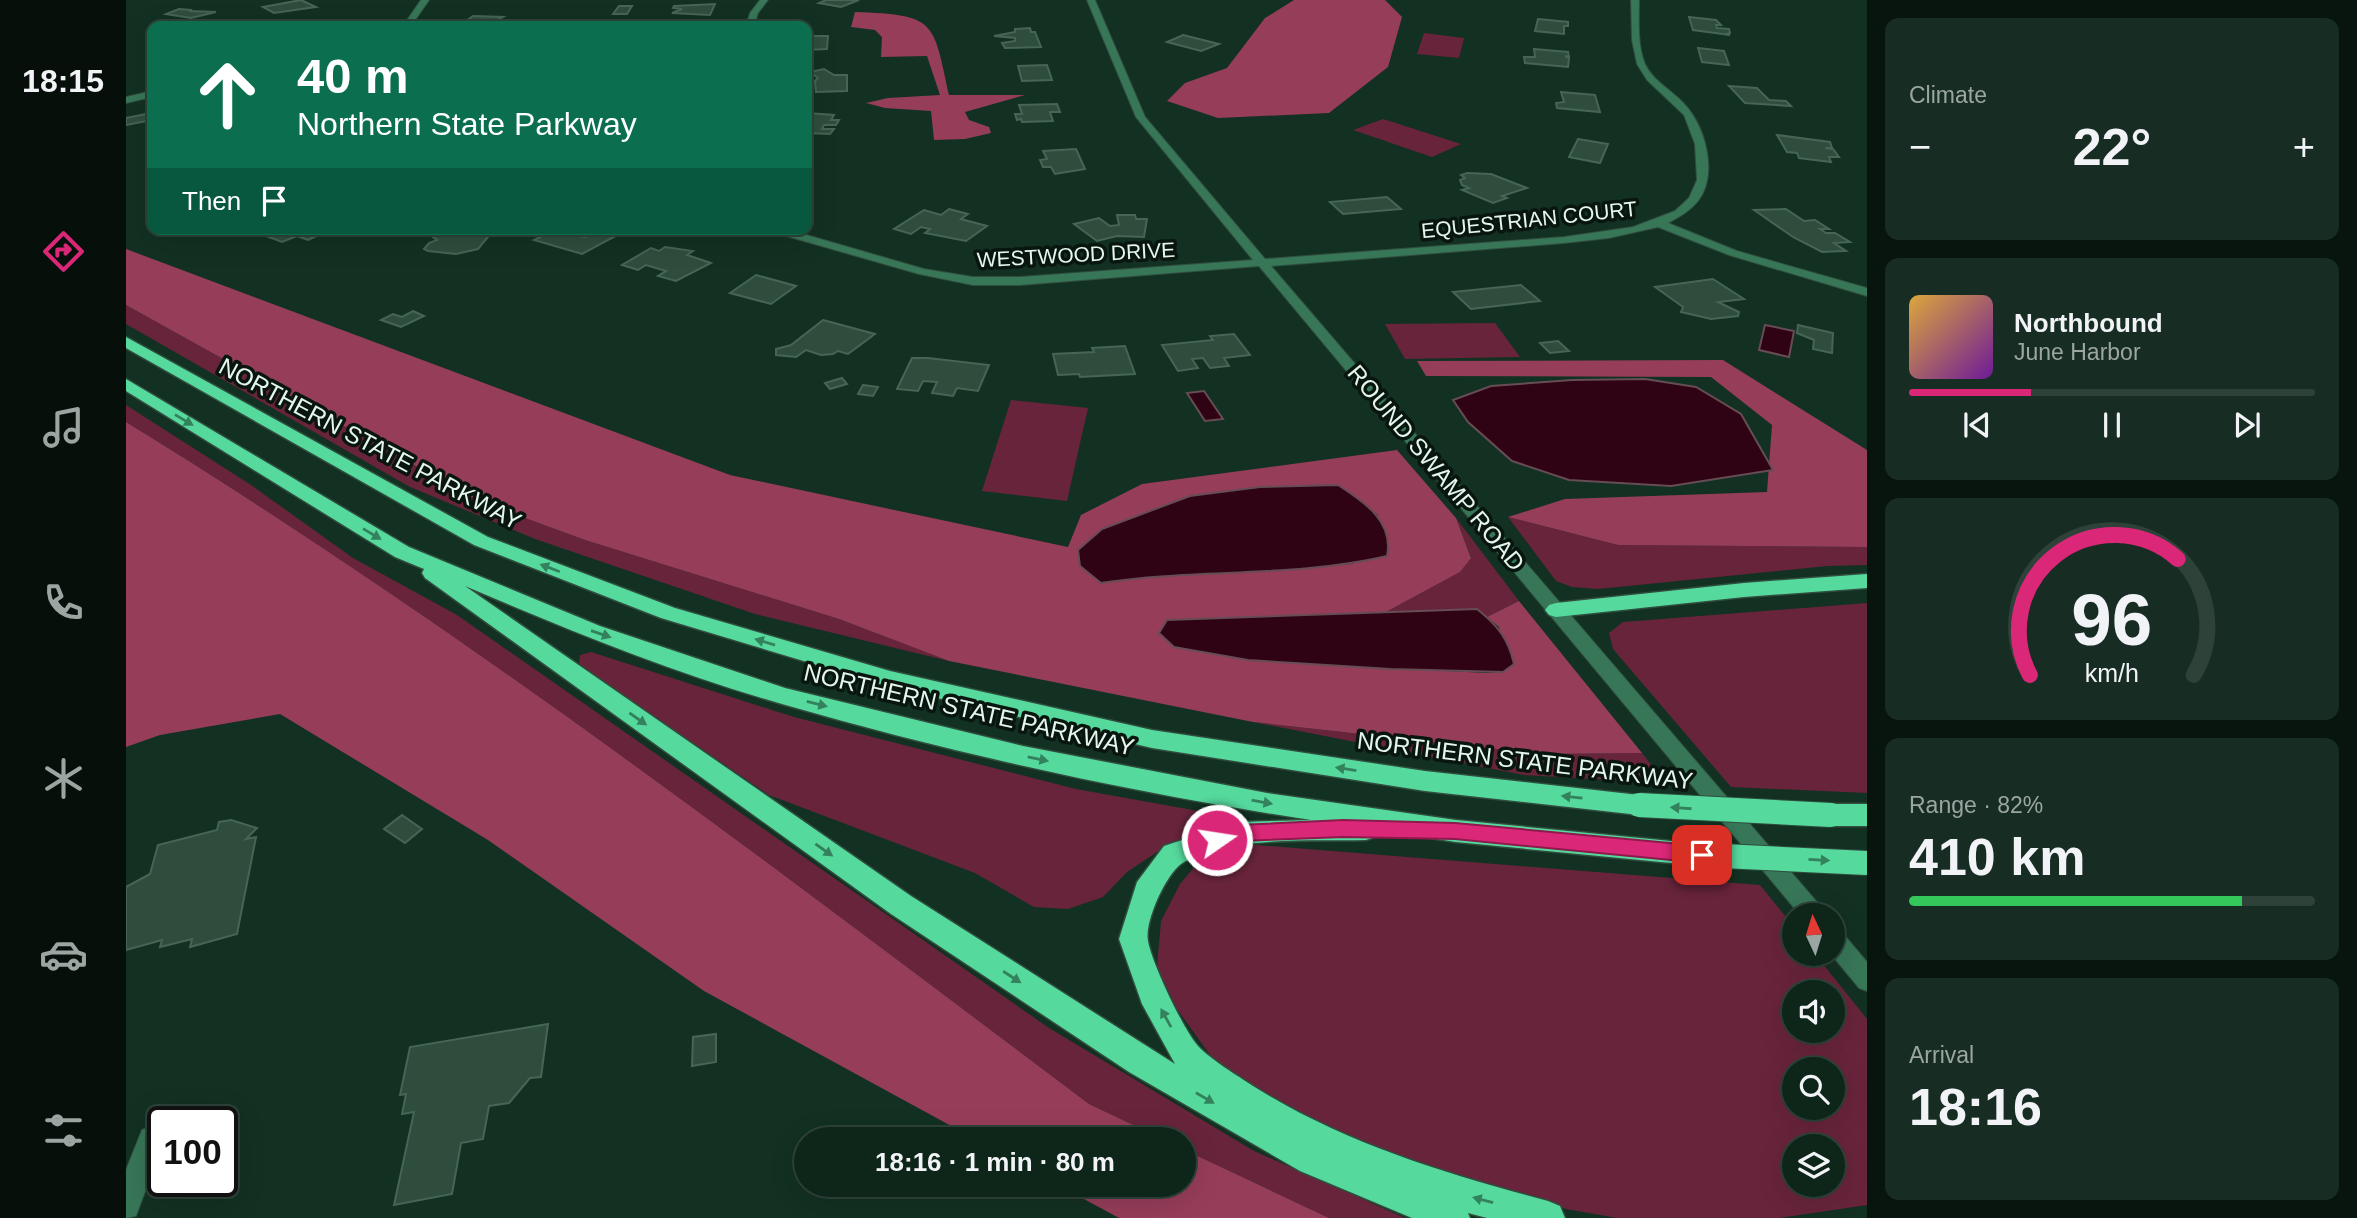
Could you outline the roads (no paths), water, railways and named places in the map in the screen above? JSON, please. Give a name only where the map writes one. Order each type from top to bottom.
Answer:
[{"type":"highway","name":"NORTHERN STATE PARKWAY","points":[[126,342],[481,541],[681,617],[890,679],[1152,739],[1425,781],[1639,805],[1867,815]]},
{"type":"highway","name":"NORTHERN STATE PARKWAY","points":[[126,384],[402,552],[592,631],[783,696],[1023,756],[1267,803],[1455,831],[1702,855],[1867,863]]},
{"type":"highway","points":[[402,552],[901,905],[1140,1060],[1311,1160],[1453,1218]]},
{"type":"highway","points":[[1556,610],[1744,590],[1867,582]]},
{"type":"highway","points":[[1455,831],[1343,828],[1238,833],[1173,854],[1146,890],[1133,939],[1152,994],[1187,1056],[1242,1097],[1334,1146],[1456,1193],[1549,1218]]},
{"type":"street","points":[[410,21],[425,0]]},
{"type":"street","points":[[752,21],[764,0]]},
{"type":"street","name":"ROUND SWAMP ROAD","points":[[1091,0],[1141,117],[1261,263],[1804,903]]},
{"type":"street","name":"EQUESTRIAN COURT","points":[[1261,263],[1564,240],[1642,229],[1660,223],[1684,209],[1700,192],[1705,170],[1700,142],[1688,114],[1642,67],[1638,51],[1635,0]]},
{"type":"street","points":[[126,100],[147,95]]},
{"type":"street","points":[[1660,223],[1733,253],[1867,292]]},
{"type":"street","name":"WESTWOOD DRIVE","points":[[794,235],[923,272],[973,281],[1020,281],[1261,263]]},
{"type":"street","points":[[1845,954],[1867,980]]},
{"type":"street","points":[[126,1206],[147,1150]]}]
